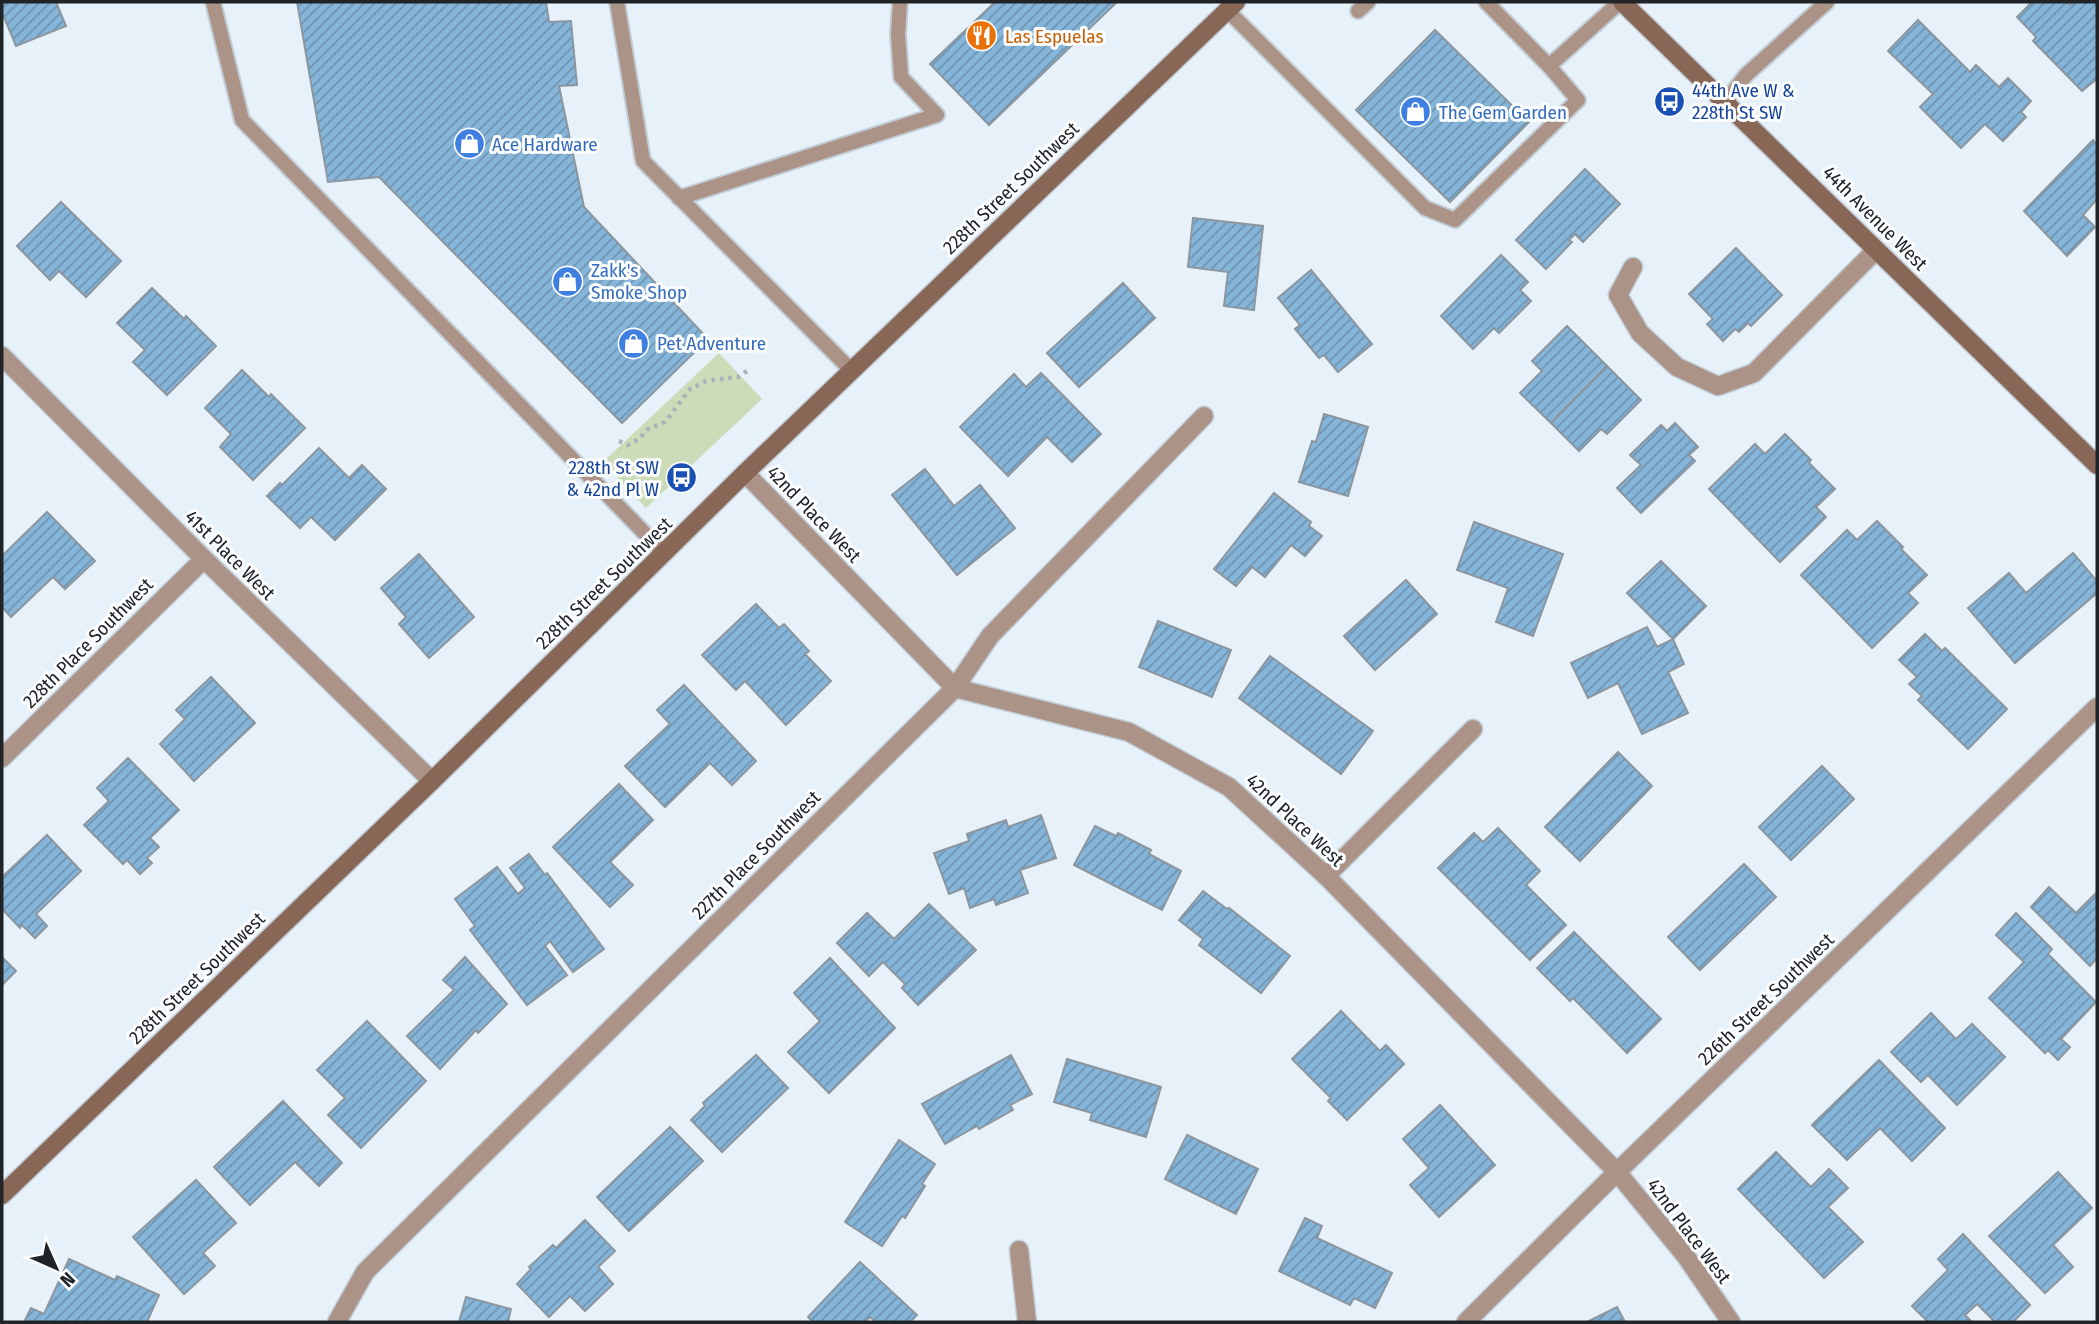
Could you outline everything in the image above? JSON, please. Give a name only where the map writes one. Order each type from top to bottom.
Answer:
[{"type":"main road","name":"44th Avenue West","points":[[1621,2],[1726,101],[2097,465]]},
{"type":"main road","name":"228th Street Southwest","points":[[2,1195],[432,781],[745,473],[1232,6]]},
{"type":"street","points":[[1633,267],[1618,295],[1640,333],[1677,367],[1717,386],[1754,373],[1876,250]]},
{"type":"street","name":"41st Place West","points":[[2,356],[432,781]]},
{"type":"street","name":"227th Place Southwest","points":[[337,1322],[365,1272],[955,688],[990,636],[1204,416]]},
{"type":"street","name":"42nd Place West","points":[[745,473],[955,688],[1129,732],[1229,787],[1326,876],[1617,1172],[1685,1255],[1731,1322]]},
{"type":"street","name":"228th Place Southwest","points":[[2,758],[204,558]]},
{"type":"street","name":"226th Street Southwest","points":[[1466,1322],[2097,707]]},
{"type":"street","points":[[1326,876],[1473,729]]},
{"type":"street","points":[[1019,1250],[1027,1322]]},
{"type":"lane","points":[[213,2],[242,120],[664,553]]},
{"type":"lane","points":[[617,2],[643,161],[852,371]]},
{"type":"lane","points":[[679,198],[937,115],[901,77],[898,34],[900,2]]},
{"type":"lane","points":[[1232,6],[1425,208],[1455,220],[1578,100],[1549,66],[1486,2]]},
{"type":"lane","points":[[1549,66],[1621,2]]},
{"type":"lane","points":[[1726,101],[1746,75],[1827,2]]},
{"type":"path","points":[[619,441],[628,445],[639,439],[648,429],[665,422],[690,389],[706,381],[738,377],[747,371]]},
{"type":"green space","points":[[719,353],[762,399],[646,508],[603,462]]},
{"type":"building","points":[[2,2],[56,2],[66,26],[16,46],[4,17],[2,18]]},
{"type":"building","points":[[297,2],[546,2],[549,22],[571,21],[577,85],[559,86],[584,207],[708,339],[622,423],[379,177],[328,182]]},
{"type":"building","points":[[995,2],[1117,2],[989,125],[930,64]]},
{"type":"building","points":[[2032,2],[2066,2],[2069,5],[2073,2],[2097,2],[2097,79],[2082,91],[2033,41],[2036,37],[2017,17]]},
{"type":"building","points":[[1918,20],[1970,72],[1976,65],[1999,87],[2008,78],[2031,101],[2021,112],[2026,117],[2003,141],[1985,124],[1961,148],[1920,107],[1933,94],[1888,51]]},
{"type":"building","points":[[1435,30],[1529,122],[1450,202],[1356,110]]},
{"type":"building","points":[[2093,140],[2097,145],[2097,199],[2083,215],[2095,227],[2067,256],[2024,211]]},
{"type":"building","points":[[1585,169],[1620,204],[1583,242],[1575,234],[1569,240],[1572,242],[1546,269],[1516,240]]},
{"type":"building","points":[[61,202],[121,261],[86,297],[59,271],[50,280],[17,246]]},
{"type":"building","points":[[1193,218],[1263,226],[1254,310],[1224,306],[1228,272],[1188,267]]},
{"type":"building","points":[[1736,248],[1782,295],[1751,326],[1748,323],[1739,332],[1735,329],[1723,341],[1707,324],[1713,319],[1689,294]]},
{"type":"building","points":[[1501,255],[1528,282],[1520,290],[1531,301],[1499,333],[1494,328],[1473,349],[1441,316]]},
{"type":"building","points":[[1311,270],[1372,344],[1338,372],[1324,355],[1319,358],[1295,329],[1300,325],[1278,298]]},
{"type":"building","points":[[1123,283],[1155,318],[1079,387],[1047,353]]},
{"type":"building","points":[[152,288],[216,346],[167,395],[133,362],[145,350],[117,323]]},
{"type":"building","points":[[1567,326],[1607,366],[1551,423],[1520,393],[1542,371],[1532,361]]},
{"type":"building","points":[[1607,366],[1641,400],[1607,434],[1601,429],[1579,451],[1551,423]]},
{"type":"building","points":[[242,370],[305,428],[253,480],[220,447],[231,434],[205,408]]},
{"type":"building","points":[[1041,373],[1101,434],[1072,462],[1047,437],[1008,476],[960,427],[1014,374],[1026,387]]},
{"type":"building","points":[[1324,414],[1368,427],[1348,496],[1299,482],[1312,441],[1316,442]]},
{"type":"building","points":[[1675,423],[1698,447],[1689,455],[1695,461],[1641,513],[1617,488],[1641,465],[1630,455],[1661,425],[1667,431]]},
{"type":"building","points":[[1785,434],[1835,489],[1816,507],[1826,517],[1780,562],[1709,489],[1755,444],[1765,454]]},
{"type":"building","points":[[319,448],[349,478],[362,465],[386,489],[335,540],[311,517],[300,528],[267,496]]},
{"type":"building","points":[[925,469],[954,506],[980,485],[1015,528],[957,575],[892,495]]},
{"type":"building","points":[[1274,493],[1311,522],[1309,526],[1322,536],[1305,556],[1291,545],[1265,577],[1252,567],[1236,586],[1214,569]]},
{"type":"building","points":[[47,512],[95,561],[65,589],[53,577],[11,617],[2,607],[2,556]]},
{"type":"building","points":[[1877,521],[1927,575],[1908,593],[1918,603],[1872,648],[1801,575],[1847,530],[1857,540]]},
{"type":"building","points":[[1474,522],[1563,554],[1533,636],[1496,622],[1508,588],[1457,570]]},
{"type":"building","points":[[2073,553],[2097,581],[2097,593],[2015,663],[1968,608],[2009,573],[2026,593]]},
{"type":"building","points":[[419,554],[474,617],[429,658],[399,624],[406,617],[381,588]]},
{"type":"building","points":[[1661,561],[1706,606],[1673,639],[1627,593]]},
{"type":"building","points":[[1406,580],[1437,614],[1375,670],[1344,636]]},
{"type":"building","points":[[756,604],[779,628],[784,624],[809,651],[805,654],[831,681],[786,725],[745,681],[736,690],[702,655]]},
{"type":"building","points":[[1158,621],[1231,650],[1212,697],[1139,667]]},
{"type":"building","points":[[1647,627],[1657,647],[1673,639],[1684,664],[1668,672],[1688,713],[1642,734],[1618,683],[1588,698],[1571,663]]},
{"type":"building","points":[[1925,634],[1942,651],[1945,648],[2007,709],[1968,749],[1918,700],[1922,696],[1909,684],[1917,677],[1899,660]]},
{"type":"building","points":[[1270,656],[1373,731],[1341,774],[1239,698]]},
{"type":"building","points":[[211,677],[255,723],[194,781],[160,744],[185,719],[176,710]]},
{"type":"building","points":[[684,685],[756,761],[732,785],[710,763],[665,807],[625,766],[670,724],[657,710]]},
{"type":"building","points":[[1618,752],[1652,786],[1580,861],[1545,827]]},
{"type":"building","points":[[128,758],[179,810],[150,838],[159,847],[147,858],[152,863],[140,874],[127,860],[123,864],[84,825],[109,801],[97,788]]},
{"type":"building","points":[[1822,766],[1854,799],[1791,860],[1759,827]]},
{"type":"building","points":[[619,784],[653,820],[610,862],[633,885],[610,907],[553,847]]},
{"type":"building","points":[[1041,815],[1056,858],[1020,870],[1028,893],[996,905],[994,899],[970,908],[964,888],[949,894],[934,853],[969,841],[967,834],[1006,820],[1008,827]]},
{"type":"building","points":[[1095,826],[1116,836],[1118,833],[1151,850],[1149,854],[1181,871],[1162,910],[1074,865]]},
{"type":"building","points":[[1498,828],[1540,871],[1526,885],[1566,925],[1530,960],[1438,868],[1474,833],[1483,842]]},
{"type":"building","points":[[47,835],[81,871],[36,914],[47,926],[35,938],[22,925],[20,928],[2,909],[2,877]]},
{"type":"building","points":[[529,854],[545,875],[547,873],[604,949],[573,972],[550,941],[545,946],[567,975],[527,1005],[470,930],[475,926],[455,899],[497,867],[518,894],[525,888],[510,868]]},
{"type":"building","points":[[1744,864],[1776,897],[1700,970],[1668,937]]},
{"type":"building","points":[[2049,887],[2076,913],[2097,892],[2097,958],[2090,966],[2031,907]]},
{"type":"building","points":[[1203,891],[1290,956],[1261,993],[1199,945],[1203,939],[1179,920]]},
{"type":"building","points":[[929,904],[976,950],[918,1005],[902,988],[905,984],[883,962],[869,976],[837,943],[867,913],[894,939]]},
{"type":"building","points":[[2016,913],[2052,949],[2048,954],[2096,1002],[2061,1039],[2070,1047],[2058,1060],[2048,1050],[2045,1053],[1989,998],[2024,962],[1996,935]]},
{"type":"building","points":[[1574,932],[1661,1019],[1627,1053],[1573,998],[1570,1001],[1537,968]]},
{"type":"building","points":[[2,957],[16,971],[2,985]]},
{"type":"building","points":[[465,957],[507,1004],[478,1033],[476,1030],[440,1069],[407,1036],[454,990],[443,980]]},
{"type":"building","points":[[830,958],[895,1028],[829,1093],[788,1052],[820,1021],[794,993]]},
{"type":"building","points":[[1341,1011],[1380,1051],[1386,1045],[1404,1064],[1347,1120],[1328,1101],[1331,1098],[1292,1059]]},
{"type":"building","points":[[1931,1013],[1956,1039],[1972,1024],[2005,1057],[1957,1105],[1928,1075],[1921,1082],[1891,1052]]},
{"type":"building","points":[[367,1021],[426,1081],[361,1148],[328,1115],[345,1098],[317,1070]]},
{"type":"building","points":[[756,1055],[788,1088],[722,1152],[691,1120],[705,1106],[703,1103]]},
{"type":"building","points":[[1011,1055],[1032,1094],[1010,1105],[1013,1110],[945,1144],[922,1104]]},
{"type":"building","points":[[1067,1059],[1161,1087],[1146,1137],[1090,1120],[1092,1113],[1054,1102]]},
{"type":"building","points":[[1879,1060],[1945,1128],[1912,1161],[1880,1128],[1847,1160],[1812,1125]]},
{"type":"building","points":[[283,1101],[342,1163],[319,1186],[295,1162],[250,1205],[214,1167]]},
{"type":"building","points":[[1440,1105],[1495,1165],[1439,1217],[1410,1185],[1429,1168],[1403,1139]]},
{"type":"building","points":[[670,1127],[703,1161],[629,1231],[597,1197]]},
{"type":"building","points":[[1187,1135],[1258,1169],[1236,1214],[1165,1179]]},
{"type":"building","points":[[899,1140],[935,1164],[905,1218],[902,1216],[882,1246],[845,1222]]},
{"type":"building","points":[[1776,1152],[1811,1187],[1829,1169],[1848,1188],[1828,1207],[1863,1242],[1824,1278],[1738,1189]]},
{"type":"building","points":[[2058,1172],[2092,1208],[2053,1245],[2073,1267],[2045,1293],[1989,1236]]},
{"type":"building","points":[[196,1180],[236,1223],[203,1253],[215,1266],[184,1294],[133,1237]]},
{"type":"building","points":[[1305,1218],[1322,1226],[1317,1238],[1392,1273],[1375,1308],[1354,1298],[1350,1305],[1279,1271]]},
{"type":"building","points":[[585,1220],[615,1251],[598,1267],[613,1284],[585,1311],[570,1296],[549,1317],[517,1284],[531,1269],[529,1267],[553,1245],[556,1248]]},
{"type":"building","points":[[1963,1234],[2030,1305],[2013,1322],[1995,1322],[1977,1304],[1965,1315],[1972,1322],[1928,1322],[1912,1306],[1948,1270],[1938,1259]]},
{"type":"building","points":[[69,1259],[115,1280],[117,1276],[159,1295],[147,1322],[24,1322],[31,1308],[44,1314]]},
{"type":"building","points":[[860,1262],[917,1315],[910,1322],[876,1322],[870,1317],[865,1322],[813,1322],[808,1317]]},
{"type":"building","points":[[466,1297],[511,1309],[508,1322],[459,1322]]},
{"type":"building","points":[[1617,1307],[1625,1322],[1587,1322]]},
{"type":"place","name":"Las Espuelas","points":[[982,36]]},
{"type":"place","name":"44th Ave W & 228th St SW","points":[[1669,101]]},
{"type":"place","name":"The Gem Garden","points":[[1416,112]]},
{"type":"place","name":"Ace Hardware","points":[[469,144]]},
{"type":"place","name":"Zakk's Smoke Shop","points":[[568,281]]},
{"type":"place","name":"Pet Adventure","points":[[634,343]]},
{"type":"place","name":"228th St SW & 42nd Pl W","points":[[682,478]]}]
